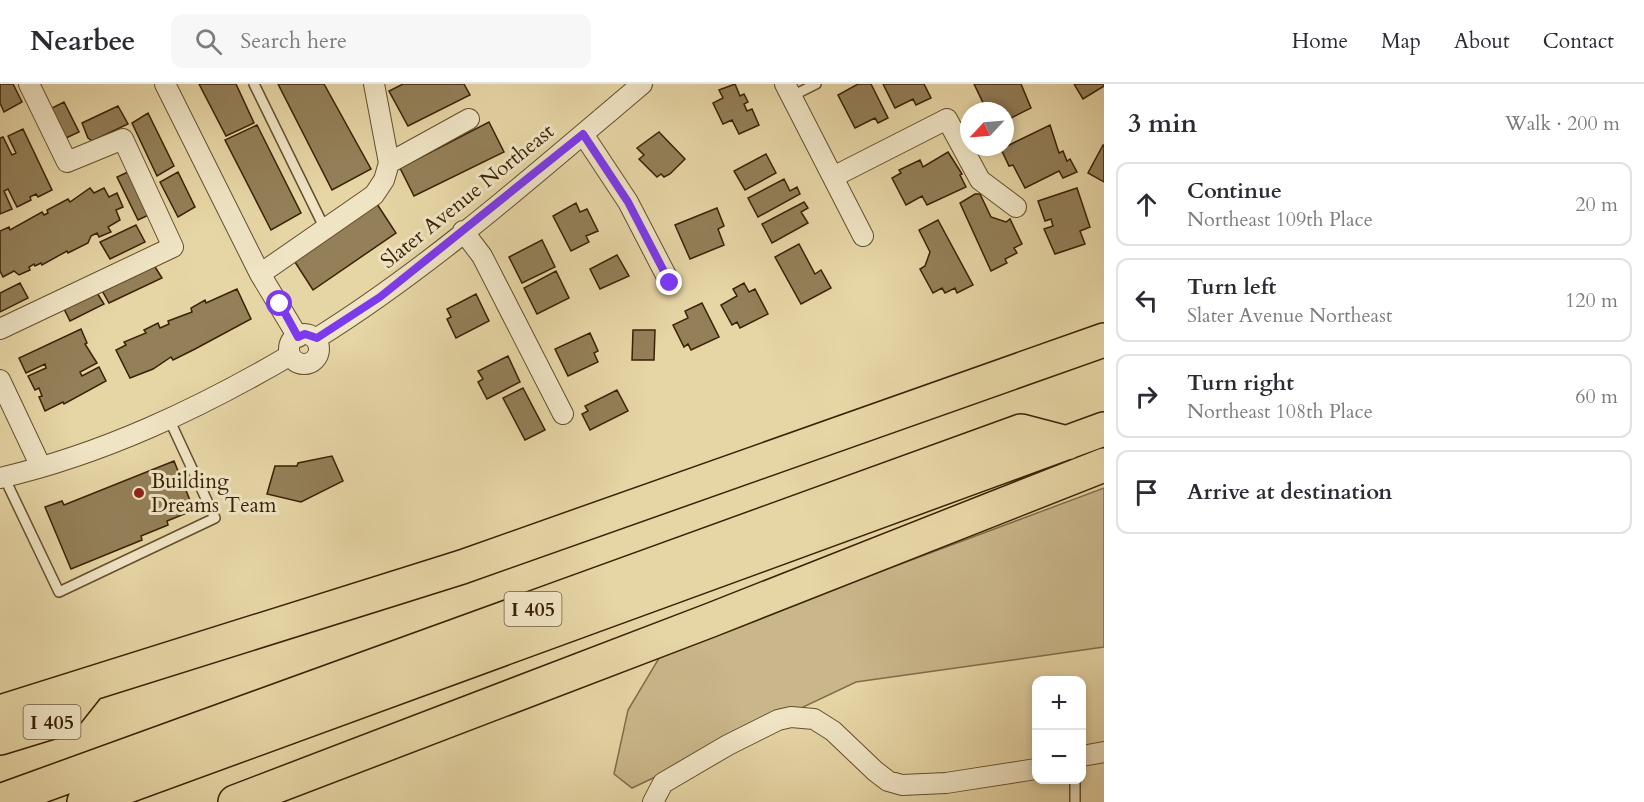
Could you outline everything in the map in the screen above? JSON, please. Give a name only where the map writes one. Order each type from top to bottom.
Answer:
[{"type":"highway","name":"I 405","points":[[0,712],[462,567],[1104,340]]},
{"type":"highway","name":"I 405","points":[[84,802],[1104,429]]},
{"type":"highway","name":"I 405","points":[[0,801],[1021,431],[1067,443]]},
{"type":"highway","points":[[235,802],[563,674],[711,620],[1104,465]]},
{"type":"highway","name":"I 405","points":[[0,738],[62,719],[88,684]]},
{"type":"street","points":[[0,329],[173,247],[123,140],[67,162],[29,84]]},
{"type":"street","points":[[2,477],[115,443],[223,395],[289,356],[290,344],[308,338],[260,274],[165,84]]},
{"type":"street","points":[[260,274],[374,195],[384,180],[389,163],[374,84]]},
{"type":"street","name":"Slater Avenue Northeast","points":[[308,338],[380,297],[642,84]]},
{"type":"street","points":[[788,90],[863,236]]},
{"type":"street","points":[[389,163],[469,119]]},
{"type":"street","points":[[833,177],[947,119],[980,180],[1016,207]]},
{"type":"street","points":[[583,134],[628,202],[670,283]]},
{"type":"street","points":[[463,231],[482,256],[563,414]]},
{"type":"street","points":[[0,380],[41,467]]},
{"type":"street","points":[[653,802],[663,783],[728,745],[778,720],[791,717],[814,719],[833,731],[888,781],[903,785],[946,783],[1032,770]]},
{"type":"street","points":[[1086,755],[1104,752]]},
{"type":"lane","points":[[254,84],[325,229]]},
{"type":"lane","points":[[788,90],[816,84]]},
{"type":"lane","points":[[2,477],[59,592],[215,518],[169,419]]},
{"type":"lane","points":[[1075,784],[1075,802]]},
{"type":"shaded area","points":[[1104,488],[1104,647],[856,682],[632,788],[614,774],[628,710],[662,653]]},
{"type":"building","points":[[0,84],[13,84],[22,102],[4,112],[0,103]]},
{"type":"building","points":[[199,84],[236,84],[254,123],[226,136]]},
{"type":"building","points":[[278,84],[324,84],[371,169],[332,190]]},
{"type":"building","points":[[403,84],[464,84],[470,95],[408,126],[389,91]]},
{"type":"building","points":[[735,84],[740,96],[744,94],[748,102],[744,104],[747,111],[752,109],[759,125],[739,134],[732,120],[723,124],[713,103],[723,98],[719,90]]},
{"type":"building","points":[[858,84],[871,84],[888,118],[878,123],[875,118],[855,128],[838,95]]},
{"type":"building","points":[[883,84],[924,84],[931,98],[916,105],[913,99],[895,108]]},
{"type":"building","points":[[974,84],[1021,84],[1031,108],[1014,116],[1014,102],[983,102]]},
{"type":"building","points":[[1074,84],[1104,84],[1104,86],[1083,99]]},
{"type":"building","points":[[64,102],[79,132],[64,139],[50,109]]},
{"type":"building","points":[[118,106],[128,124],[92,141],[88,138],[82,123]]},
{"type":"building","points":[[148,113],[174,166],[157,176],[132,123]]},
{"type":"building","points":[[489,122],[504,152],[414,196],[400,168]]},
{"type":"building","points":[[257,125],[301,213],[271,230],[225,140]]},
{"type":"building","points":[[1050,125],[1059,153],[1063,151],[1067,161],[1070,159],[1077,172],[1063,178],[1059,171],[1025,188],[1013,165],[1009,166],[1004,156],[1014,156],[1014,143]]},
{"type":"building","points":[[23,129],[52,190],[38,197],[36,194],[30,197],[31,200],[17,207],[8,189],[4,191],[12,209],[0,214],[0,138],[3,137],[12,155],[16,153],[8,136]]},
{"type":"building","points":[[659,132],[685,159],[664,177],[661,174],[657,177],[639,159],[644,155],[637,148]]},
{"type":"building","points":[[1104,145],[1104,182],[1088,173]]},
{"type":"building","points":[[948,152],[962,174],[960,175],[966,187],[927,205],[922,196],[906,205],[892,178],[901,173],[899,170],[920,160],[923,167]]},
{"type":"building","points":[[766,154],[776,173],[745,190],[734,171]]},
{"type":"building","points":[[132,170],[153,213],[138,220],[117,177]]},
{"type":"building","points":[[178,172],[195,207],[178,217],[160,182]]},
{"type":"building","points":[[784,179],[790,191],[797,187],[800,194],[758,217],[748,198]]},
{"type":"building","points":[[90,188],[94,193],[104,188],[109,197],[117,193],[123,207],[116,210],[120,220],[108,227],[111,232],[99,237],[97,233],[91,236],[88,243],[68,253],[67,251],[42,265],[41,263],[35,266],[34,264],[29,267],[30,270],[19,275],[14,271],[3,277],[0,271],[0,231],[9,227],[10,230],[42,212],[44,215],[48,213],[47,210],[68,199],[70,202]]},
{"type":"building","points":[[1077,188],[1090,227],[1080,231],[1085,244],[1055,254],[1044,229],[1053,226],[1051,219],[1045,221],[1038,201]]},
{"type":"building","points":[[975,194],[980,194],[991,217],[1006,222],[1010,219],[1022,244],[1014,248],[1017,253],[1005,259],[1007,263],[991,271],[960,203]]},
{"type":"building","points":[[804,202],[808,208],[801,212],[808,223],[772,243],[762,224]]},
{"type":"building","points":[[576,203],[580,212],[587,209],[598,231],[586,236],[589,242],[571,251],[553,216]]},
{"type":"building","points":[[377,204],[396,233],[313,290],[293,259]]},
{"type":"building","points":[[717,208],[724,226],[718,229],[724,245],[690,259],[675,225]]},
{"type":"building","points":[[938,220],[973,285],[957,293],[955,288],[945,293],[942,288],[933,293],[920,269],[925,266],[930,252],[919,230]]},
{"type":"building","points":[[136,225],[145,242],[110,259],[100,242]]},
{"type":"building","points":[[542,240],[555,267],[522,283],[509,257]]},
{"type":"building","points":[[799,244],[815,274],[821,270],[831,288],[801,304],[775,257]]},
{"type":"building","points":[[617,255],[629,276],[600,289],[590,269]]},
{"type":"building","points":[[152,262],[162,278],[109,303],[100,287]]},
{"type":"building","points":[[556,271],[569,298],[537,314],[524,288]]},
{"type":"building","points":[[20,283],[28,298],[0,312],[0,293]]},
{"type":"building","points":[[744,283],[749,292],[755,289],[768,314],[740,328],[737,322],[732,325],[721,305],[737,296],[733,289]]},
{"type":"building","points":[[94,288],[104,304],[70,321],[64,309]]},
{"type":"building","points":[[237,289],[251,319],[173,360],[171,357],[153,369],[130,378],[116,350],[126,345],[124,342],[146,333],[144,330],[158,323],[160,328],[169,324],[168,321],[192,312],[191,308],[205,300],[206,303]]},
{"type":"building","points":[[476,294],[489,321],[456,338],[447,319],[451,317],[447,309]]},
{"type":"building","points":[[702,303],[719,337],[691,350],[688,344],[684,347],[673,325],[688,318],[685,311]]},
{"type":"building","points":[[81,329],[87,343],[85,344],[97,363],[80,372],[82,376],[99,367],[106,381],[64,404],[63,402],[45,411],[39,397],[42,396],[39,388],[35,390],[28,376],[46,368],[45,364],[26,373],[19,358]]},
{"type":"building","points":[[633,330],[655,330],[654,360],[632,360]]},
{"type":"building","points":[[590,333],[598,351],[594,353],[598,362],[568,376],[555,349]]},
{"type":"building","points":[[508,356],[520,382],[487,399],[478,382],[483,379],[478,371]]},
{"type":"building","points":[[523,388],[545,430],[525,440],[503,398]]},
{"type":"building","points":[[617,390],[628,411],[590,430],[582,414],[588,411],[585,406]]},
{"type":"building","points":[[332,456],[343,481],[301,502],[267,494],[275,466],[297,466],[298,463]]},
{"type":"building","points":[[174,461],[194,510],[167,521],[168,525],[141,536],[142,540],[71,569],[45,507],[62,501],[64,505]]},
{"type":"place","name":"Building Dreams Team","points":[[139,493]]},
{"type":"route","points":[[280,304],[298,337],[305,334],[317,338],[380,297],[583,134],[610,171],[670,283]]}]
